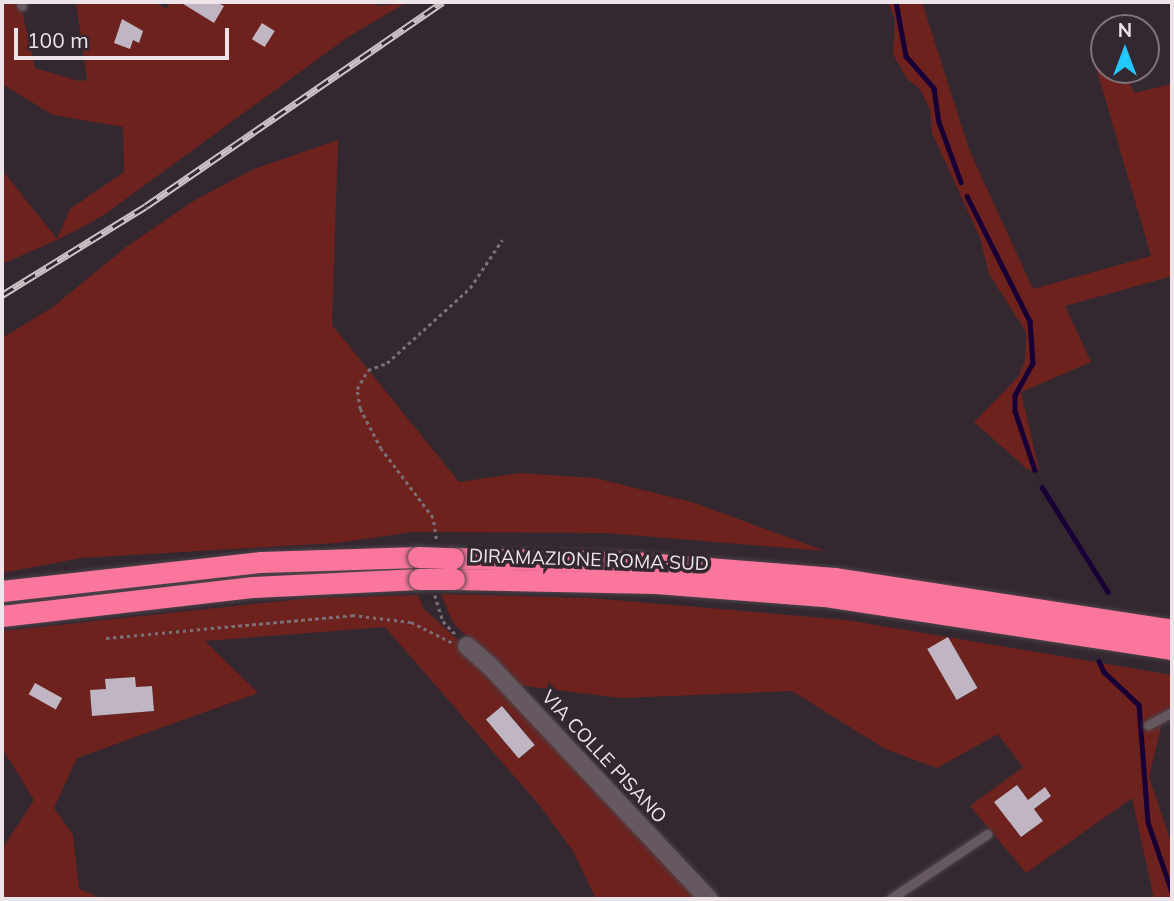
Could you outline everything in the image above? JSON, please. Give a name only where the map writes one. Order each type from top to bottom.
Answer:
[{"type":"highway","name":"DIRAMAZIONE ROMA SUD","points":[[2,591],[261,562],[418,557],[454,568],[832,597],[1172,649]]},
{"type":"highway","name":"DIRAMAZIONE ROMA SUD","points":[[2,616],[262,586],[427,585],[454,568],[663,564],[822,577],[1172,630]]},
{"type":"street","name":"VIA COLLE PISANO","points":[[467,646],[709,899]]},
{"type":"lane","points":[[1148,725],[1172,712]]},
{"type":"lane","points":[[890,899],[987,834]]},
{"type":"path","points":[[436,542],[433,518],[381,449],[360,409],[357,389],[368,370],[387,363],[470,288],[502,240]]},
{"type":"path","points":[[427,585],[443,621],[467,646]]},
{"type":"path","points":[[106,638],[352,615],[411,622],[438,639],[467,646]]},
{"type":"shaded area","points":[[20,2],[35,68],[79,81],[87,80],[76,2],[154,2],[166,9],[171,2],[373,2],[379,6],[407,2],[348,37],[105,214],[57,240],[2,264],[2,170],[57,239],[70,209],[124,172],[123,127],[53,115],[2,84],[2,3]]},
{"type":"shaded area","points":[[888,2],[922,2],[970,152],[1033,289],[1151,256],[1101,84],[1130,84],[1134,93],[1172,84],[1172,276],[1065,306],[1091,362],[1021,392],[1039,470],[1028,470],[974,422],[1018,377],[1025,361],[1026,332],[989,274],[980,238],[932,133],[930,110],[920,89],[907,79],[893,54],[895,20]]},
{"type":"shaded area","points":[[338,140],[332,325],[459,482],[520,473],[595,478],[695,503],[825,551],[606,533],[413,532],[337,543],[81,558],[2,573],[2,338],[53,307],[126,247],[195,200],[254,169]]},
{"type":"shaded area","points":[[441,594],[591,598],[847,620],[1172,675],[1172,707],[1165,711],[1149,777],[1172,846],[1172,899],[1154,899],[1132,798],[1026,873],[970,806],[1023,767],[998,734],[937,768],[885,749],[792,691],[621,698],[517,685],[453,623]],"holes":[[[948,638],[978,688],[958,700],[928,650]],[[1017,785],[1028,800],[1045,788],[1051,796],[1034,809],[1043,821],[1021,837],[995,802]]]},
{"type":"shaded area","points":[[418,595],[423,608],[470,651],[701,899],[596,899],[573,851],[540,806],[385,627],[205,641],[258,693],[77,758],[54,808],[73,835],[79,889],[103,899],[2,899],[2,849],[34,800],[2,748],[2,631],[311,598]],"holes":[[[135,677],[136,687],[152,686],[154,711],[92,716],[90,691],[106,689],[106,679]],[[503,706],[535,745],[519,759],[486,720]]]},
{"type":"building","points":[[180,2],[216,2],[224,6],[214,23]]},
{"type":"building","points":[[122,19],[143,31],[139,43],[133,40],[130,49],[114,43]]},
{"type":"building","points":[[262,23],[275,31],[265,47],[252,39]]},
{"type":"building","points":[[948,637],[978,688],[957,700],[927,649]]},
{"type":"building","points":[[135,677],[136,687],[152,686],[154,711],[92,716],[90,690],[106,689],[105,679]]},
{"type":"building","points":[[35,683],[62,698],[56,709],[29,694]]},
{"type":"building","points":[[502,706],[535,745],[519,759],[486,719]]},
{"type":"building","points":[[1017,785],[1028,800],[1045,787],[1051,796],[1034,809],[1043,821],[1021,837],[994,802]]},
{"type":"waterway","points":[[896,2],[906,56],[934,88],[939,122],[961,182]]},
{"type":"waterway","points":[[967,196],[1030,321],[1033,363],[1015,395],[1015,411],[1035,470]]},
{"type":"waterway","points":[[1042,487],[1108,592]]},
{"type":"waterway","points":[[1099,661],[1104,672],[1139,705],[1148,822],[1172,892]]},
{"type":"railway","points":[[2,295],[146,206],[443,2]]}]
